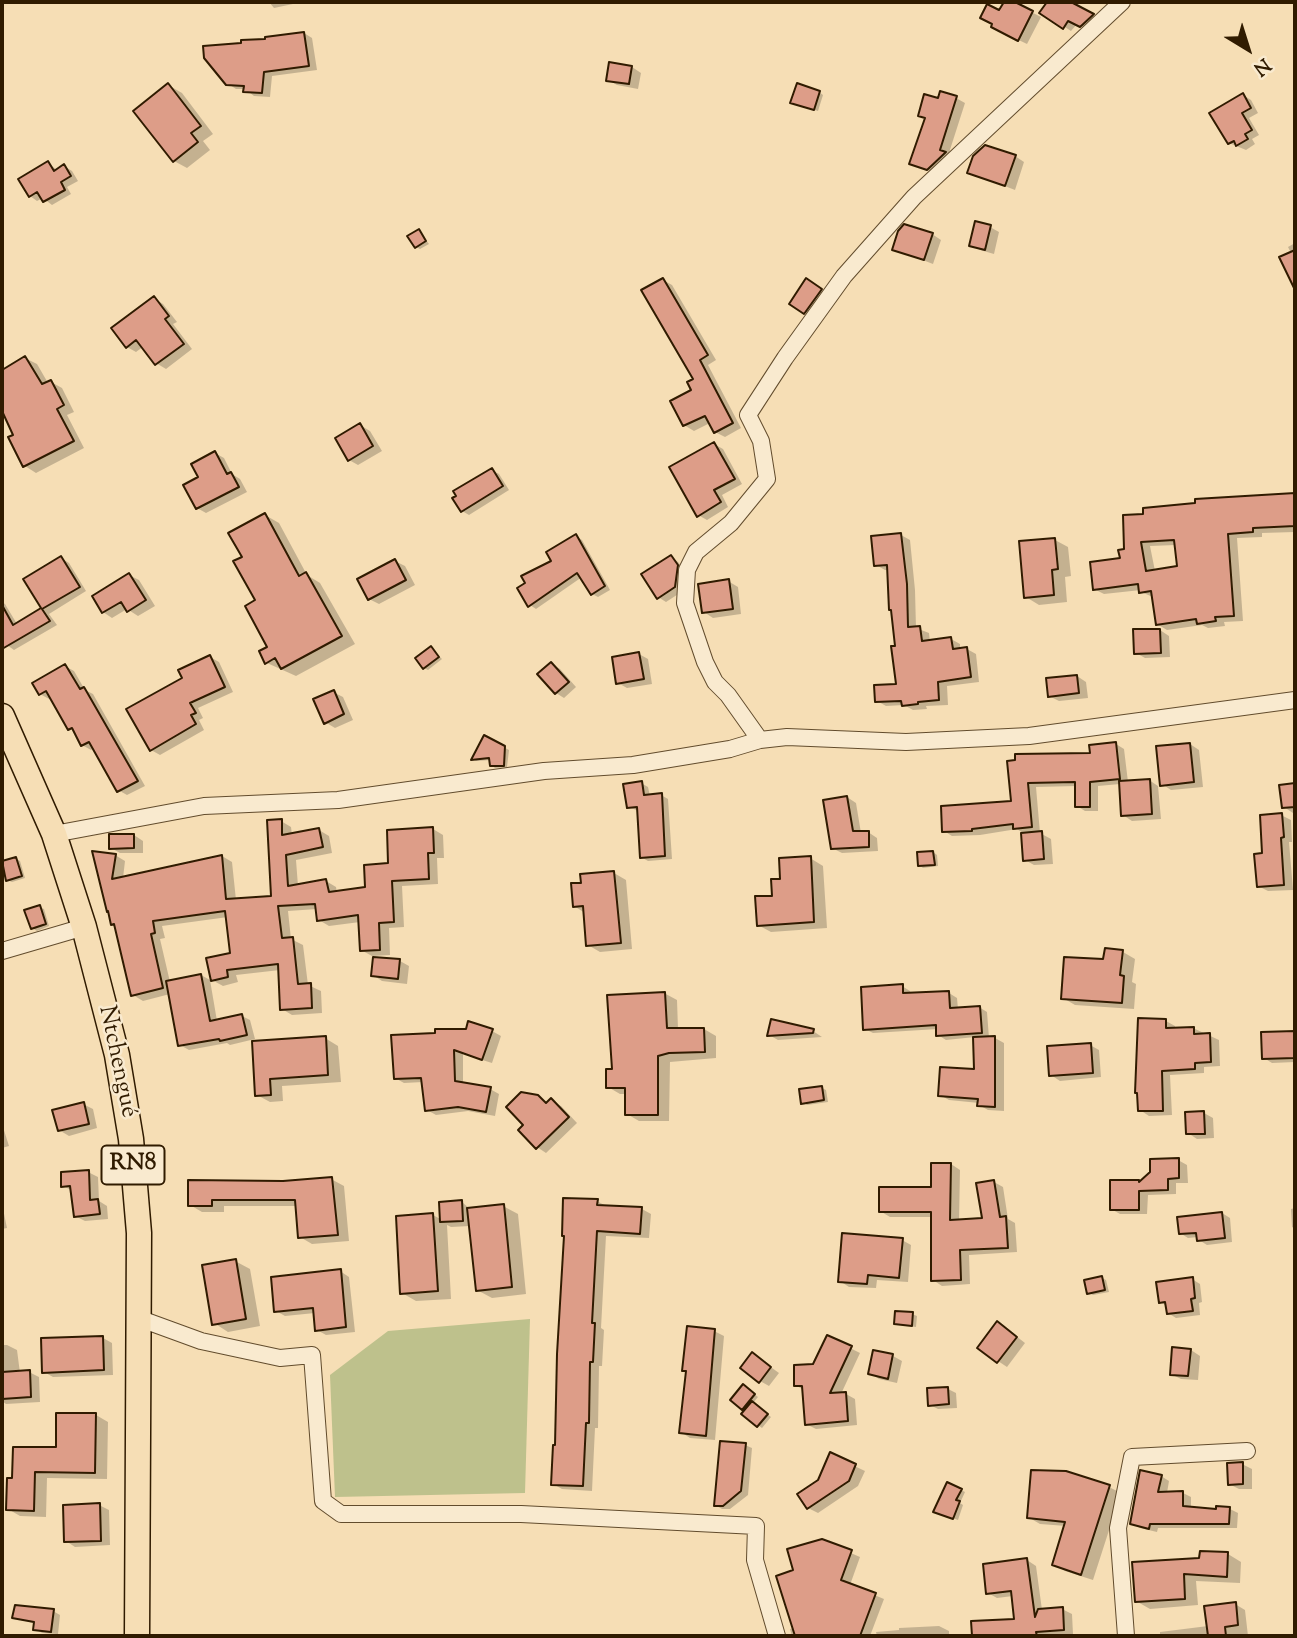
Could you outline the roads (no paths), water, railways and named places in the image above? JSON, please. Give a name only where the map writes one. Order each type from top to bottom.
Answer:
[{"type":"main road","name":"Ntchengué","points":[[2,716],[54,834],[84,927],[117,1055],[131,1139],[139,1233],[137,1636]]},
{"type":"street","points":[[760,740],[728,695],[715,682],[705,662],[685,603],[687,570],[696,552],[731,523],[767,480],[761,441],[748,415],[844,276],[914,197],[1114,5]]},
{"type":"street","points":[[54,834],[204,806],[338,800],[544,771],[633,765],[787,737],[906,742],[1029,737],[1295,700]]},
{"type":"street","points":[[2,951],[84,927]]},
{"type":"street","points":[[138,1318],[201,1341],[280,1358],[312,1355],[323,1501],[341,1514],[522,1514],[756,1526],[755,1560],[777,1636]]},
{"type":"street","points":[[1126,1636],[1118,1528],[1132,1457],[1248,1451]]}]
